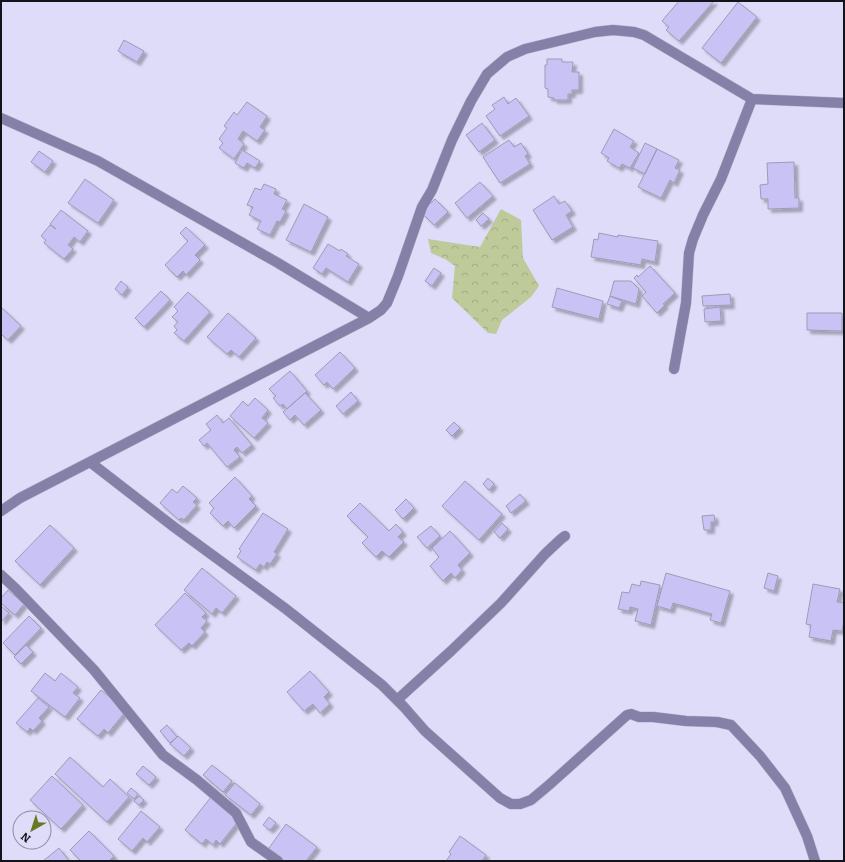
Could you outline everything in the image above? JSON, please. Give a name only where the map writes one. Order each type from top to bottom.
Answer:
[{"type":"street","points":[[1,511],[20,498],[369,318],[381,310],[387,303],[398,276],[422,207],[432,190],[452,140],[471,101],[487,74],[507,57],[525,49],[595,32],[613,30],[634,32],[644,35],[752,99],[844,103]]},
{"type":"street","points":[[674,369],[686,303],[689,253],[692,239],[702,215],[721,179],[752,99]]},
{"type":"street","points":[[1,118],[98,161],[278,263],[369,318]]},
{"type":"street","points":[[90,462],[174,527],[286,609],[382,685],[425,731],[500,798],[511,804],[520,804],[531,800],[627,715],[630,714],[639,717],[716,722],[731,725],[760,756],[785,788],[807,836],[814,861]]},
{"type":"street","points":[[397,700],[501,603],[545,554],[565,536]]},
{"type":"street","points":[[1,575],[94,670],[163,755],[197,780],[236,813],[251,842],[278,861]]},
{"type":"green space","points":[[501,209],[521,220],[523,258],[539,286],[531,297],[502,320],[496,334],[488,333],[452,298],[455,266],[445,259],[431,253],[428,239],[480,247]]},
{"type":"building","points":[[679,1],[714,1],[679,41],[666,30],[669,27],[662,21]]},
{"type":"building","points":[[738,2],[757,17],[721,63],[702,48]]},
{"type":"building","points":[[124,40],[144,51],[137,62],[118,51]]},
{"type":"building","points":[[547,59],[562,59],[562,62],[573,62],[572,72],[579,72],[579,90],[572,90],[572,94],[568,94],[568,100],[554,100],[554,98],[548,97],[548,89],[545,88],[545,65],[547,65]]},
{"type":"building","points":[[504,97],[508,104],[516,98],[529,116],[500,136],[486,116],[495,109],[492,105]]},
{"type":"building","points":[[247,102],[267,116],[260,127],[265,130],[257,141],[243,131],[238,139],[244,144],[234,159],[219,148],[223,143],[219,139],[227,128],[224,126],[234,112],[237,115]]},
{"type":"building","points":[[482,123],[495,140],[479,152],[466,135]]},
{"type":"building","points":[[614,129],[634,141],[630,147],[639,153],[630,168],[622,164],[619,168],[607,161],[609,158],[601,153]]},
{"type":"building","points":[[509,140],[514,147],[521,143],[528,154],[525,156],[530,164],[500,183],[483,157]]},
{"type":"building","points":[[645,143],[657,149],[645,174],[633,168]]},
{"type":"building","points":[[657,149],[679,160],[675,168],[680,170],[674,183],[670,180],[661,198],[638,187]]},
{"type":"building","points":[[242,150],[260,161],[255,168],[247,163],[244,168],[235,163]]},
{"type":"building","points":[[39,151],[53,161],[45,172],[31,162]]},
{"type":"building","points":[[794,162],[795,198],[799,198],[799,208],[768,209],[768,199],[761,199],[760,185],[768,184],[767,163]]},
{"type":"building","points":[[85,179],[114,200],[98,223],[68,203]]},
{"type":"building","points":[[480,182],[493,196],[467,218],[455,203]]},
{"type":"building","points":[[264,184],[276,189],[274,194],[287,200],[282,209],[286,211],[280,222],[277,221],[270,235],[257,229],[261,221],[249,215],[253,207],[247,205],[255,188],[261,190]]},
{"type":"building","points":[[554,196],[559,204],[565,201],[572,211],[566,215],[573,227],[552,240],[533,210]]},
{"type":"building","points":[[435,199],[448,212],[434,225],[421,212]]},
{"type":"building","points":[[304,204],[328,217],[311,252],[286,240]]},
{"type":"building","points":[[61,210],[88,231],[80,242],[74,237],[68,245],[73,249],[64,259],[44,243],[46,240],[41,236],[50,225],[56,229],[50,224]]},
{"type":"building","points":[[483,213],[489,219],[481,226],[476,220]]},
{"type":"building","points":[[186,227],[205,245],[195,255],[200,260],[186,275],[183,271],[177,277],[165,265],[188,241],[180,233]]},
{"type":"building","points":[[599,233],[618,237],[618,235],[658,241],[655,262],[642,259],[641,265],[591,257],[594,239],[598,240]]},
{"type":"building","points":[[328,244],[340,251],[341,249],[348,254],[346,256],[359,264],[348,282],[326,268],[322,274],[313,268]]},
{"type":"building","points":[[650,266],[675,293],[663,304],[665,305],[657,313],[642,296],[646,292],[634,278],[637,275],[638,277]]},
{"type":"building","points":[[434,268],[441,273],[432,286],[425,281]]},
{"type":"building","points":[[121,281],[128,287],[122,295],[115,289]]},
{"type":"building","points":[[614,281],[631,281],[639,289],[636,304],[610,296]]},
{"type":"building","points":[[557,288],[603,301],[599,319],[552,307]]},
{"type":"building","points":[[161,291],[170,300],[144,327],[135,318]]},
{"type":"building","points":[[188,292],[210,312],[184,341],[174,333],[177,330],[174,326],[178,322],[172,317],[178,311],[174,307]]},
{"type":"building","points":[[730,294],[731,305],[703,306],[702,296]]},
{"type":"building","points":[[610,296],[622,301],[619,308],[607,304]]},
{"type":"building","points":[[1,307],[21,326],[8,340],[1,334]]},
{"type":"building","points":[[720,307],[721,321],[705,322],[704,309]]},
{"type":"building","points":[[228,313],[256,338],[239,357],[231,350],[227,354],[207,337]]},
{"type":"building","points":[[807,313],[842,313],[842,331],[807,330]]},
{"type":"building","points":[[340,352],[355,368],[333,389],[327,382],[324,385],[315,375]]},
{"type":"building","points":[[290,371],[307,391],[287,409],[283,404],[280,406],[273,398],[276,396],[269,389]]},
{"type":"building","points":[[351,392],[358,401],[343,414],[336,406]]},
{"type":"building","points":[[305,393],[321,410],[304,425],[295,415],[290,420],[283,412]]},
{"type":"building","points":[[255,398],[268,410],[262,418],[268,423],[254,438],[230,416],[243,401],[248,406]]},
{"type":"building","points":[[217,415],[223,423],[229,418],[252,445],[242,453],[237,447],[234,450],[240,457],[227,467],[207,443],[204,446],[199,440],[211,430],[206,424]]},
{"type":"building","points":[[454,422],[460,428],[452,436],[446,430]]},
{"type":"building","points":[[235,477],[252,496],[249,499],[256,506],[234,528],[228,521],[223,526],[210,513],[214,508],[209,503]]},
{"type":"building","points":[[488,478],[494,484],[489,490],[483,484]]},
{"type":"building","points":[[465,481],[502,514],[479,540],[442,506]]},
{"type":"building","points":[[183,486],[197,498],[193,502],[197,505],[184,520],[181,518],[179,520],[160,503],[172,489],[177,493]]},
{"type":"building","points":[[520,494],[526,501],[511,513],[506,506]]},
{"type":"building","points":[[406,499],[414,508],[403,519],[395,510]]},
{"type":"building","points":[[360,503],[389,531],[396,524],[403,532],[398,537],[404,542],[389,557],[382,551],[376,557],[362,543],[368,537],[347,516]]},
{"type":"building","points":[[263,513],[288,529],[274,552],[277,554],[270,564],[267,562],[264,567],[260,564],[256,570],[237,557],[241,551],[239,549]]},
{"type":"building","points":[[714,515],[715,522],[711,522],[711,530],[704,530],[702,516]]},
{"type":"building","points":[[502,523],[508,529],[500,538],[494,532]]},
{"type":"building","points":[[50,525],[74,548],[40,585],[15,561]]},
{"type":"building","points":[[431,526],[440,536],[427,548],[417,537]]},
{"type":"building","points":[[450,531],[470,553],[458,565],[462,570],[455,578],[451,573],[443,581],[430,566],[439,557],[432,548]]},
{"type":"building","points":[[202,568],[236,596],[222,613],[216,608],[212,614],[184,590]]},
{"type":"building","points":[[666,573],[730,591],[721,623],[710,620],[712,614],[673,603],[671,610],[657,606]]},
{"type":"building","points":[[768,573],[778,576],[774,591],[764,588]]},
{"type":"building","points":[[641,581],[660,585],[651,625],[635,621],[638,609],[630,607],[629,611],[618,609],[622,592],[629,593],[632,584],[640,586]]},
{"type":"building","points":[[813,584],[840,589],[837,602],[844,603],[844,621],[842,631],[833,630],[831,641],[809,637],[811,625],[806,624]]},
{"type":"building","points":[[8,590],[24,604],[15,615],[1,603],[1,598]]},
{"type":"building","points":[[185,593],[206,613],[202,617],[207,621],[201,628],[205,632],[192,646],[189,643],[181,650],[155,625]]},
{"type":"building","points":[[1,606],[9,613],[2,621],[1,621]]},
{"type":"building","points":[[29,616],[41,628],[15,655],[3,643]]},
{"type":"building","points":[[26,645],[33,652],[21,664],[14,657]]},
{"type":"building","points":[[310,671],[329,692],[324,697],[330,704],[320,713],[313,704],[304,711],[287,692]]},
{"type":"building","points":[[45,673],[55,681],[61,673],[78,687],[73,693],[80,698],[65,717],[31,691]]},
{"type":"building","points":[[101,690],[126,711],[108,733],[104,729],[98,736],[77,719]]},
{"type":"building","points":[[38,698],[49,707],[39,718],[42,721],[33,731],[30,728],[27,732],[16,723]]},
{"type":"building","points":[[167,725],[177,737],[170,743],[160,731]]},
{"type":"building","points":[[178,736],[191,748],[184,756],[170,744]]},
{"type":"building","points":[[70,757],[103,787],[110,779],[129,797],[107,822],[55,774]]},
{"type":"building","points":[[212,765],[232,781],[223,792],[203,775]]},
{"type":"building","points":[[143,766],[156,777],[149,785],[136,774]]},
{"type":"building","points":[[52,776],[83,805],[61,829],[52,821],[52,810],[41,810],[30,800]]},
{"type":"building","points":[[235,783],[260,804],[251,815],[225,795]]},
{"type":"building","points":[[131,788],[138,794],[134,799],[127,793]]},
{"type":"building","points":[[139,796],[144,800],[139,805],[134,801]]},
{"type":"building","points":[[211,797],[240,819],[220,844],[216,840],[213,845],[206,839],[202,844],[185,830]]},
{"type":"building","points":[[141,811],[160,827],[147,842],[143,838],[132,851],[118,839]]},
{"type":"building","points":[[269,817],[276,823],[270,830],[263,825]]},
{"type":"building","points":[[286,824],[317,847],[306,861],[281,861],[267,851]]},
{"type":"building","points":[[89,831],[114,856],[109,861],[81,861],[70,850]]},
{"type":"building","points":[[460,836],[486,855],[482,861],[446,861],[451,854],[449,852]]},
{"type":"building","points":[[59,848],[69,861],[43,861]]}]
